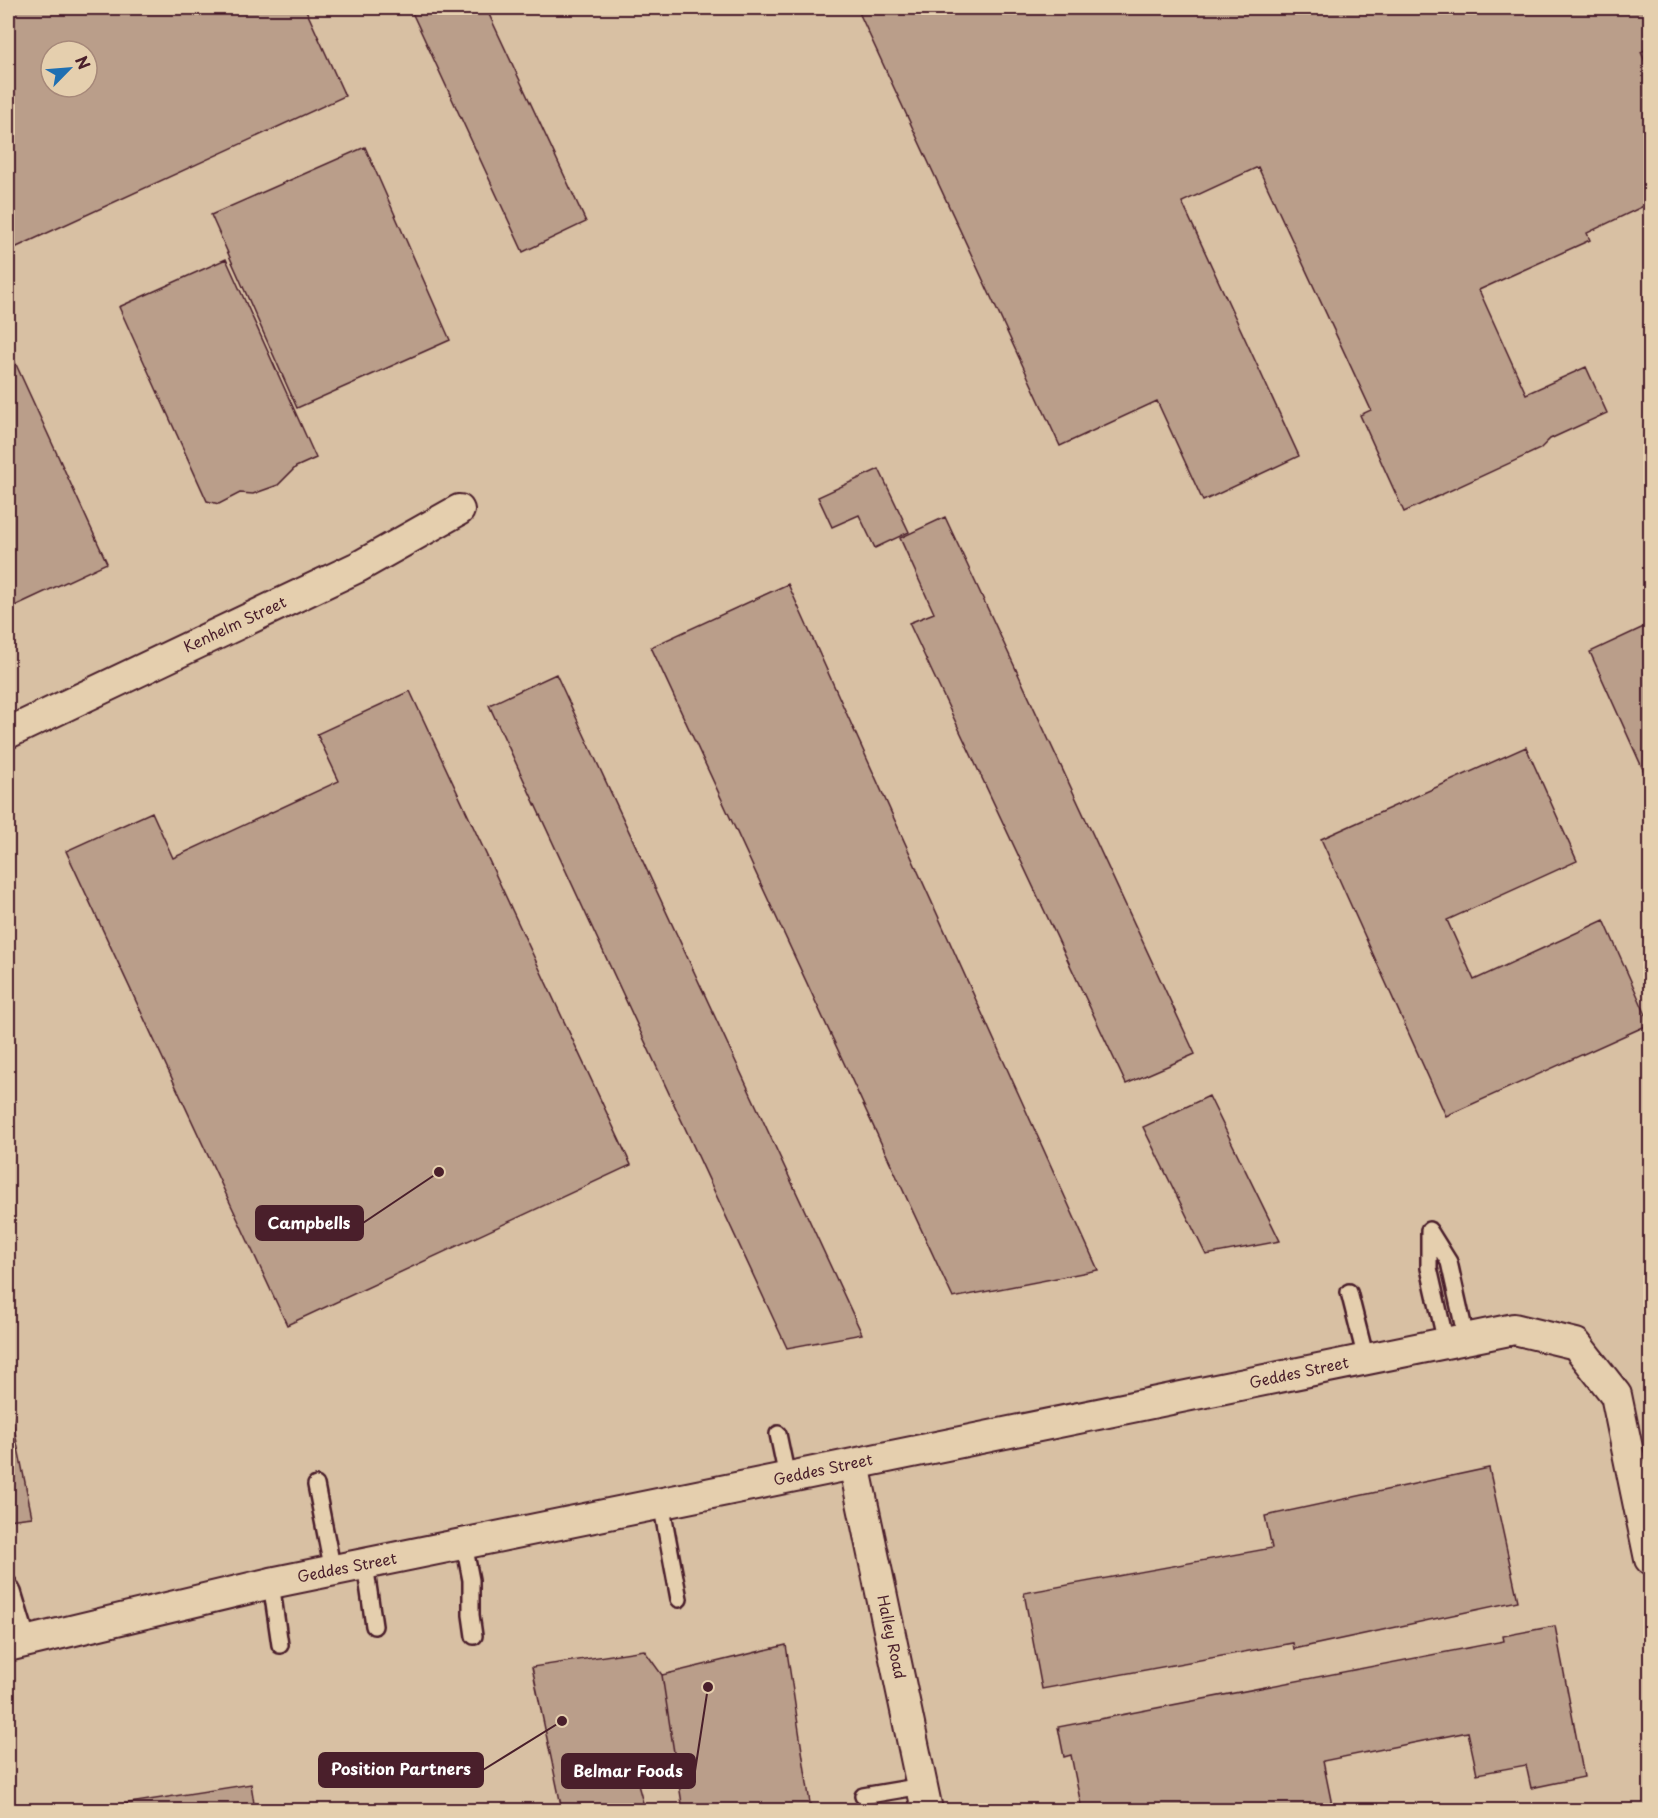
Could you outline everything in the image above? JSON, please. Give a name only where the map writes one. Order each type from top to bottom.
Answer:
[{"type":"street","name":"Kenhelm Street","points":[[8,733],[358,567],[459,510]]},
{"type":"street","name":"Geddes Street","points":[[18,1644],[271,1583],[1514,1329],[1576,1344],[1616,1395],[1650,1559]]},
{"type":"street","name":"Halley Road","points":[[854,1464],[925,1798]]},
{"type":"lane","points":[[1429,1230],[1449,1262],[1456,1341],[1429,1268],[1429,1230]]},
{"type":"lane","points":[[1349,1292],[1366,1359]]},
{"type":"lane","points":[[778,1434],[787,1478]]},
{"type":"lane","points":[[316,1485],[333,1571]]},
{"type":"lane","points":[[661,1503],[679,1599]]},
{"type":"lane","points":[[464,1544],[471,1580],[471,1615],[474,1636]]},
{"type":"lane","points":[[365,1564],[374,1626]]},
{"type":"lane","points":[[8,1583],[13,1592],[18,1644]]},
{"type":"lane","points":[[271,1583],[280,1645]]},
{"type":"lane","points":[[863,1796],[925,1798]]},
{"type":"shaded area","points":[[8,8],[1650,8],[1650,1810],[8,1810]]},
{"type":"building","points":[[8,8],[305,8],[345,96],[8,251]]},
{"type":"building","points":[[410,8],[486,8],[586,222],[523,252]]},
{"type":"building","points":[[857,8],[1649,8],[1650,47],[1641,52],[1650,73],[1650,203],[1587,233],[1590,240],[1479,290],[1526,394],[1586,367],[1607,413],[1550,439],[1540,449],[1404,512],[1360,415],[1371,410],[1258,167],[1182,202],[1299,456],[1203,501],[1157,401],[1060,446]]},
{"type":"building","points":[[365,147],[450,340],[297,408],[211,215]]},
{"type":"building","points":[[226,259],[316,458],[296,467],[278,485],[253,494],[240,493],[219,504],[207,501],[119,307]]},
{"type":"building","points":[[8,347],[107,563],[8,609]]},
{"type":"building","points":[[879,469],[909,532],[875,548],[859,515],[832,527],[818,497]]},
{"type":"building","points":[[945,517],[1195,1054],[1126,1084],[909,623],[934,613],[900,538]]},
{"type":"building","points":[[788,584],[1098,1270],[953,1298],[651,647]]},
{"type":"building","points":[[1650,624],[1650,785],[1590,652]]},
{"type":"building","points":[[556,674],[862,1334],[787,1348],[489,705]]},
{"type":"building","points":[[410,691],[631,1165],[287,1325],[66,851],[152,812],[173,858],[339,781],[317,734]]},
{"type":"building","points":[[1526,747],[1577,861],[1447,920],[1474,980],[1604,920],[1650,1024],[1446,1116],[1321,839]]},
{"type":"building","points":[[1209,1096],[1280,1241],[1206,1255],[1143,1127]]},
{"type":"building","points":[[8,1398],[32,1517],[8,1520]]},
{"type":"building","points":[[1489,1468],[1518,1601],[1294,1649],[1293,1643],[1042,1689],[1024,1593],[1272,1548],[1265,1516]]},
{"type":"building","points":[[1555,1626],[1584,1777],[1531,1788],[1526,1765],[1477,1774],[1468,1732],[1323,1761],[1333,1810],[1082,1810],[1071,1755],[1064,1757],[1058,1727],[1504,1641],[1503,1636]]},
{"type":"building","points":[[786,1645],[811,1810],[683,1810],[662,1675]]},
{"type":"building","points":[[644,1650],[662,1675],[677,1772],[634,1770],[645,1810],[562,1810],[532,1667]]},
{"type":"building","points":[[251,1784],[255,1810],[85,1810]]},
{"type":"place","name":"Campbells","points":[[439,1172]]},
{"type":"place","name":"Belmar Foods","points":[[708,1687]]},
{"type":"place","name":"Position Partners","points":[[562,1721]]}]
